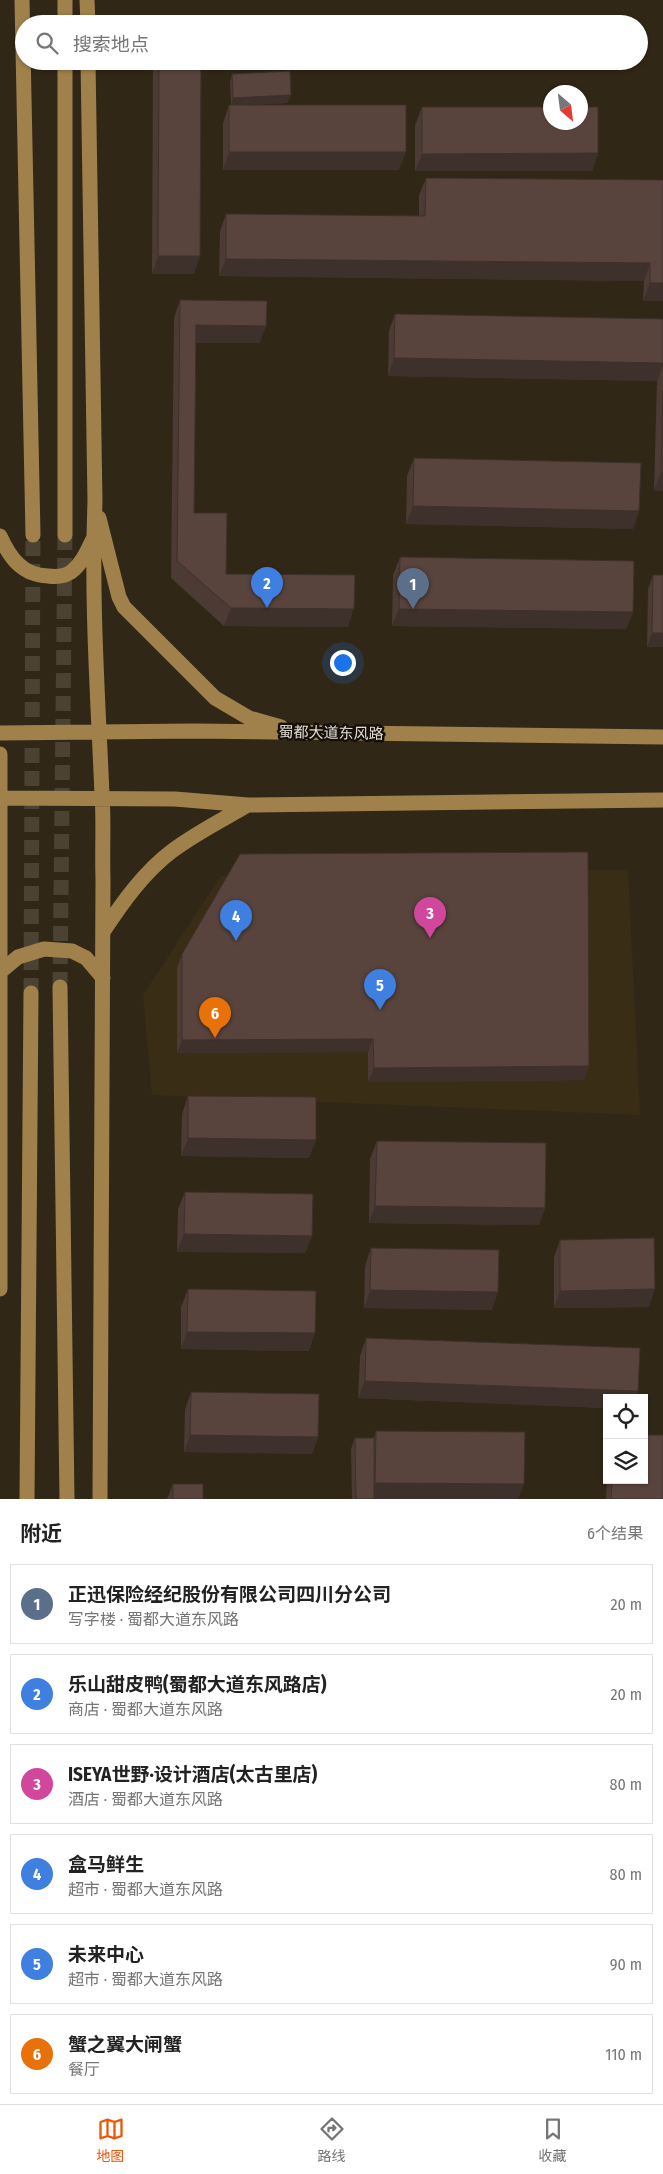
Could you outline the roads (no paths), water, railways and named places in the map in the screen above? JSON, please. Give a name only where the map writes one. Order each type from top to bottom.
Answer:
[{"type":"main road","points":[[22,0],[22,15]]},
{"type":"main road","points":[[65,0],[65,15]]},
{"type":"main road","points":[[87,0],[88,15]]},
{"type":"main road","points":[[23,70],[33,535]]},
{"type":"main road","points":[[65,70],[65,535]]},
{"type":"main road","points":[[88,70],[94,538],[102,798],[103,978],[100,1499]]},
{"type":"main road","points":[[95,502],[119,597],[124,607],[215,698],[249,718],[312,734]]},
{"type":"main road","points":[[0,536],[17,564],[28,573],[52,577],[60,577],[71,572],[84,559],[94,538]]},
{"type":"main road","name":"蜀都大道东风路","points":[[0,733],[194,731],[663,737]]},
{"type":"main road","points":[[0,754],[0,1289]]},
{"type":"main road","points":[[1,798],[175,799],[248,806],[663,800]]},
{"type":"main road","points":[[103,932],[127,896],[171,852],[198,833],[248,806]]},
{"type":"main road","points":[[0,972],[18,957],[44,949],[72,951],[86,958],[103,978]]},
{"type":"main road","points":[[60,987],[67,1499]]},
{"type":"main road","points":[[27,1499],[30,993]]},
{"type":"tunnel","points":[[31,993],[33,535]]},
{"type":"tunnel","points":[[60,987],[65,535]]},
{"type":"place","name":"乐山甜皮鸭(蜀都大道东风路店)","points":[[267,608]]},
{"type":"place","name":"正迅保险经纪股份有限公司四川分公司","points":[[413,609]]},
{"type":"place","name":"ISEYA世野·设计酒店(太古里店)","points":[[430,938]]},
{"type":"place","name":"盒马鲜生","points":[[236,941]]},
{"type":"place","name":"未来中心","points":[[380,1010]]},
{"type":"place","name":"蟹之翼大闸蟹","points":[[215,1038]]}]
